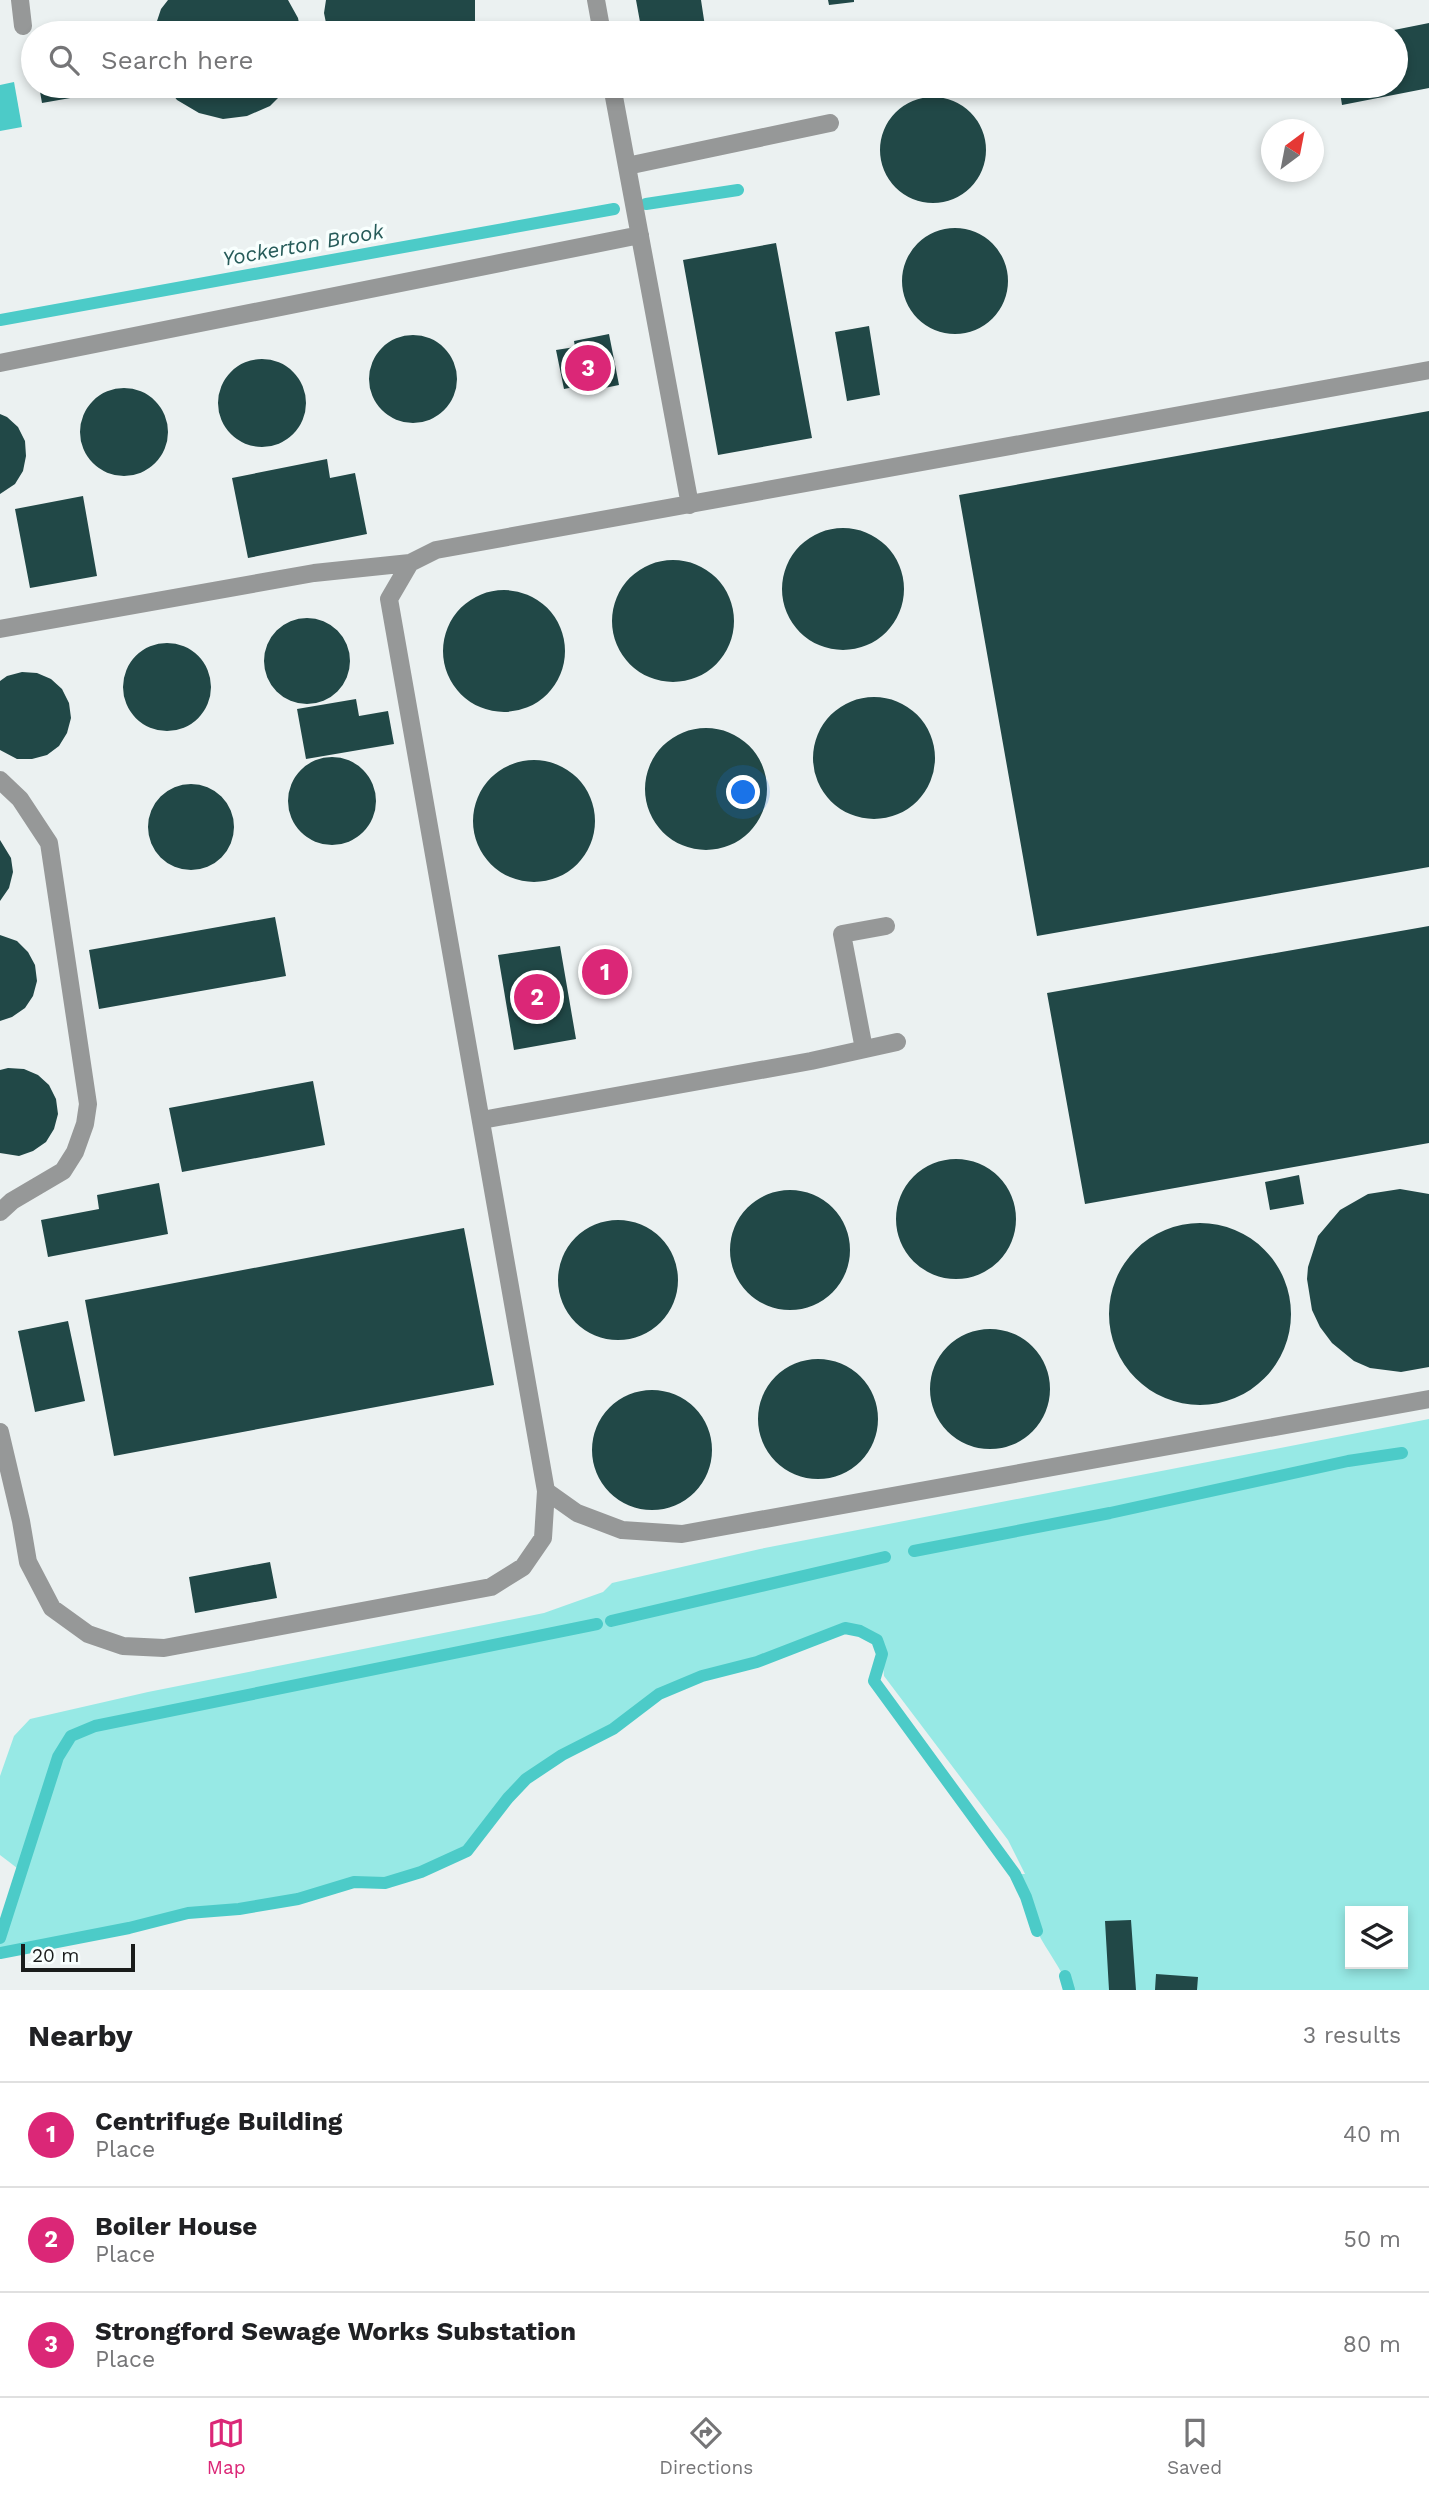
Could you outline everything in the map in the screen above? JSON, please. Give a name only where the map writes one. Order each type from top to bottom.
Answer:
[{"type":"lane","points":[[20,0],[22,21]]},
{"type":"lane","points":[[596,0],[600,21]]},
{"type":"lane","points":[[614,98],[690,505]]},
{"type":"lane","points":[[627,166],[830,123]]},
{"type":"lane","points":[[0,363],[640,235]]},
{"type":"lane","points":[[0,629],[314,573],[411,563],[436,550],[1429,370]]},
{"type":"lane","points":[[0,1432],[28,1562],[52,1608],[88,1634],[123,1646],[164,1648],[491,1587],[523,1567],[543,1538],[546,1491],[389,599],[411,563]]},
{"type":"lane","points":[[0,780],[20,799],[49,843],[88,1104],[85,1124],[75,1152],[63,1171],[12,1201],[0,1212]]},
{"type":"lane","points":[[864,1049],[842,934],[886,926]]},
{"type":"lane","points":[[482,1120],[811,1061],[897,1042]]},
{"type":"lane","points":[[546,1491],[577,1513],[622,1530],[682,1534],[1429,1399]]},
{"type":"shaded area","points":[[14,82],[22,127],[0,131],[0,85]]},
{"type":"shaded area","points":[[1429,1419],[1429,1990],[1069,1990],[1031,1918],[1015,1874],[1025,1874],[1008,1840],[884,1676],[882,1654],[877,1640],[860,1631],[845,1628],[757,1662],[702,1676],[659,1694],[613,1729],[562,1755],[526,1779],[467,1851],[421,1872],[385,1883],[354,1882],[298,1899],[239,1909],[188,1913],[0,1954],[0,1938],[21,1871],[0,1855],[0,1776],[14,1736],[30,1719],[148,1692],[544,1613],[603,1592],[612,1583],[760,1549]]},
{"type":"building","points":[[168,0],[288,0],[299,21],[157,21]]},
{"type":"building","points":[[326,0],[475,0],[475,21],[326,21]]},
{"type":"building","points":[[636,0],[701,0],[704,21],[640,21]]},
{"type":"building","points":[[828,0],[854,0],[854,2],[829,5]]},
{"type":"building","points":[[1429,23],[1429,88],[1408,92],[1408,27]]},
{"type":"building","points":[[41,98],[70,98],[42,103]]},
{"type":"building","points":[[175,98],[278,98],[270,106],[247,116],[223,119],[199,113]]},
{"type":"building","points":[[923,98],[943,98],[963,106],[977,120],[985,140],[985,160],[977,180],[963,194],[943,202],[923,202],[903,194],[889,180],[881,160],[881,140],[889,120],[903,106]]},
{"type":"building","points":[[1341,98],[1378,98],[1342,105]]},
{"type":"building","points":[[955,228],[975,232],[993,243],[1004,261],[1008,281],[1004,301],[993,319],[975,330],[955,334],[935,330],[917,319],[906,301],[902,281],[906,261],[917,243],[935,232]]},
{"type":"building","points":[[776,243],[812,438],[718,455],[683,260]]},
{"type":"building","points":[[869,326],[880,395],[847,401],[835,332]]},
{"type":"building","points":[[609,334],[619,385],[585,392],[584,385],[564,389],[556,350],[575,347],[574,341]]},
{"type":"building","points":[[413,335],[430,339],[444,348],[453,362],[457,379],[453,396],[444,410],[430,419],[413,423],[396,419],[382,410],[373,396],[369,379],[373,362],[382,348],[396,339]]},
{"type":"building","points":[[262,359],[279,363],[293,372],[302,386],[306,403],[302,420],[293,434],[279,443],[262,447],[245,443],[231,434],[222,420],[218,403],[222,386],[231,372],[245,363]]},
{"type":"building","points":[[124,388],[141,392],[155,401],[164,415],[168,432],[164,449],[155,463],[141,472],[124,476],[107,472],[93,463],[84,449],[80,432],[84,415],[93,401],[107,392]]},
{"type":"building","points":[[1429,411],[1429,867],[1037,936],[959,495]]},
{"type":"building","points":[[0,414],[18,427],[25,441],[26,456],[23,471],[15,484],[0,494]]},
{"type":"building","points":[[327,459],[330,478],[355,473],[367,534],[248,558],[232,478]]},
{"type":"building","points":[[83,496],[97,576],[30,588],[15,509]]},
{"type":"building","points":[[843,528],[866,533],[886,546],[899,566],[904,589],[899,612],[886,632],[866,645],[843,650],[820,645],[800,632],[787,612],[782,589],[787,566],[800,546],[820,533]]},
{"type":"building","points":[[673,560],[696,565],[716,578],[729,598],[734,621],[729,644],[716,664],[696,677],[673,682],[650,677],[630,664],[617,644],[612,621],[617,598],[630,578],[650,565]]},
{"type":"building","points":[[504,590],[527,595],[547,608],[560,628],[565,651],[560,674],[547,694],[527,707],[504,712],[481,707],[461,694],[448,674],[443,651],[448,628],[461,608],[481,595]]},
{"type":"building","points":[[307,618],[323,622],[337,631],[346,645],[350,661],[346,677],[337,691],[323,700],[307,704],[291,700],[277,691],[268,677],[264,661],[268,645],[277,631],[291,622]]},
{"type":"building","points":[[167,643],[184,647],[198,656],[207,670],[211,687],[207,704],[198,718],[184,727],[167,731],[150,727],[136,718],[127,704],[123,687],[127,670],[136,656],[150,647]]},
{"type":"building","points":[[22,672],[37,673],[51,679],[62,689],[69,703],[71,718],[67,733],[59,746],[47,755],[32,759],[17,759],[0,750],[0,681]]},
{"type":"building","points":[[874,697],[897,702],[917,715],[930,735],[935,758],[930,781],[917,801],[897,814],[874,819],[851,814],[831,801],[818,781],[813,758],[818,735],[831,715],[851,702]]},
{"type":"building","points":[[356,699],[359,716],[388,711],[394,744],[306,759],[297,709]]},
{"type":"building","points":[[706,728],[729,733],[749,746],[762,766],[767,789],[762,812],[749,832],[729,845],[706,850],[683,845],[663,832],[650,812],[645,789],[650,766],[663,746],[683,733]]},
{"type":"building","points":[[332,757],[349,761],[363,770],[372,784],[376,801],[372,818],[363,832],[349,841],[332,845],[315,841],[301,832],[292,818],[288,801],[292,784],[301,770],[315,761]]},
{"type":"building","points":[[534,760],[557,765],[577,778],[590,798],[595,821],[590,844],[577,864],[557,877],[534,882],[511,877],[491,864],[478,844],[473,821],[478,798],[491,778],[511,765]]},
{"type":"building","points":[[191,784],[215,791],[227,803],[234,827],[227,851],[215,863],[191,870],[167,863],[155,851],[148,827],[155,803],[167,791]]},
{"type":"building","points":[[0,840],[11,858],[13,872],[9,888],[0,901]]},
{"type":"building","points":[[275,917],[286,976],[99,1009],[89,950]]},
{"type":"building","points":[[1429,926],[1429,1143],[1085,1204],[1047,993]]},
{"type":"building","points":[[0,935],[17,941],[28,952],[35,965],[37,981],[33,996],[25,1008],[0,1021]]},
{"type":"building","points":[[560,946],[576,1039],[514,1050],[498,955]]},
{"type":"building","points":[[604,956],[617,961],[622,974],[617,987],[604,992],[591,987],[586,974],[591,961]]},
{"type":"building","points":[[24,1069],[38,1075],[49,1085],[56,1099],[58,1114],[54,1129],[46,1142],[19,1156],[0,1153],[0,1070]]},
{"type":"building","points":[[313,1081],[325,1145],[182,1172],[169,1108]]},
{"type":"building","points":[[956,1159],[979,1164],[998,1177],[1011,1196],[1016,1219],[1011,1242],[998,1261],[979,1274],[956,1279],[933,1274],[914,1261],[901,1242],[896,1219],[901,1196],[914,1177],[933,1164]]},
{"type":"building","points":[[1299,1175],[1304,1204],[1270,1210],[1265,1182]]},
{"type":"building","points":[[159,1183],[168,1234],[48,1257],[41,1220],[99,1209],[97,1195]]},
{"type":"building","points":[[1400,1189],[1429,1194],[1429,1367],[1401,1372],[1370,1368],[1354,1361],[1332,1343],[1312,1310],[1307,1279],[1318,1236],[1340,1210],[1368,1194]]},
{"type":"building","points":[[790,1190],[813,1195],[832,1208],[845,1227],[850,1250],[845,1273],[832,1292],[813,1305],[790,1310],[767,1305],[748,1292],[735,1273],[730,1250],[735,1227],[748,1208],[767,1195]]},
{"type":"building","points":[[618,1220],[641,1225],[660,1238],[673,1257],[678,1280],[673,1303],[660,1322],[641,1335],[618,1340],[595,1335],[576,1322],[563,1303],[558,1280],[563,1257],[576,1238],[595,1225]]},
{"type":"building","points":[[1200,1223],[1235,1229],[1265,1249],[1285,1279],[1291,1314],[1285,1349],[1265,1379],[1235,1399],[1200,1405],[1165,1399],[1135,1379],[1115,1349],[1109,1314],[1115,1279],[1135,1249],[1165,1229]]},
{"type":"building","points":[[464,1228],[494,1385],[114,1456],[85,1300]]},
{"type":"building","points":[[68,1321],[85,1401],[35,1412],[18,1331]]},
{"type":"building","points":[[990,1329],[1013,1334],[1032,1347],[1045,1366],[1050,1389],[1045,1412],[1032,1431],[1013,1444],[990,1449],[967,1444],[948,1431],[935,1412],[930,1389],[935,1366],[948,1347],[967,1334]]},
{"type":"building","points":[[818,1359],[841,1364],[860,1377],[873,1396],[878,1419],[873,1442],[860,1461],[841,1474],[818,1479],[795,1474],[776,1461],[763,1442],[758,1419],[763,1396],[776,1377],[795,1364]]},
{"type":"building","points":[[652,1390],[675,1395],[694,1408],[707,1427],[712,1450],[707,1473],[694,1492],[675,1505],[652,1510],[629,1505],[610,1492],[597,1473],[592,1450],[597,1427],[610,1408],[629,1395]]},
{"type":"building","points":[[270,1562],[277,1598],[195,1613],[189,1577]]},
{"type":"building","points":[[1131,1920],[1136,1990],[1109,1990],[1105,1921]]},
{"type":"building","points":[[1156,1974],[1198,1977],[1197,1990],[1155,1990]]},
{"type":"waterway","name":"Yockerton Brook","points":[[646,204],[738,190]]},
{"type":"waterway","name":"Yockerton Brook","points":[[0,320],[614,209]]},
{"type":"waterway","points":[[914,1551],[1110,1513],[1348,1461],[1402,1453]]},
{"type":"waterway","points":[[611,1621],[885,1557]]},
{"type":"waterway","points":[[0,1938],[58,1757],[71,1736],[95,1726],[597,1624]]},
{"type":"waterway","points":[[0,1953],[129,1928],[188,1913],[239,1909],[298,1899],[354,1882],[385,1883],[421,1872],[467,1851],[526,1779],[562,1755],[613,1729],[659,1694],[702,1676],[757,1662],[845,1628],[860,1631],[877,1640],[882,1654],[874,1681],[1015,1874],[1037,1931]]},
{"type":"waterway","points":[[1065,1976],[1069,1990]]},
{"type":"place","name":"Strongford Sewage Works Substation","points":[[588,368]]},
{"type":"place","name":"Centrifuge Building","points":[[605,972]]},
{"type":"place","name":"Boiler House","points":[[537,997]]}]
